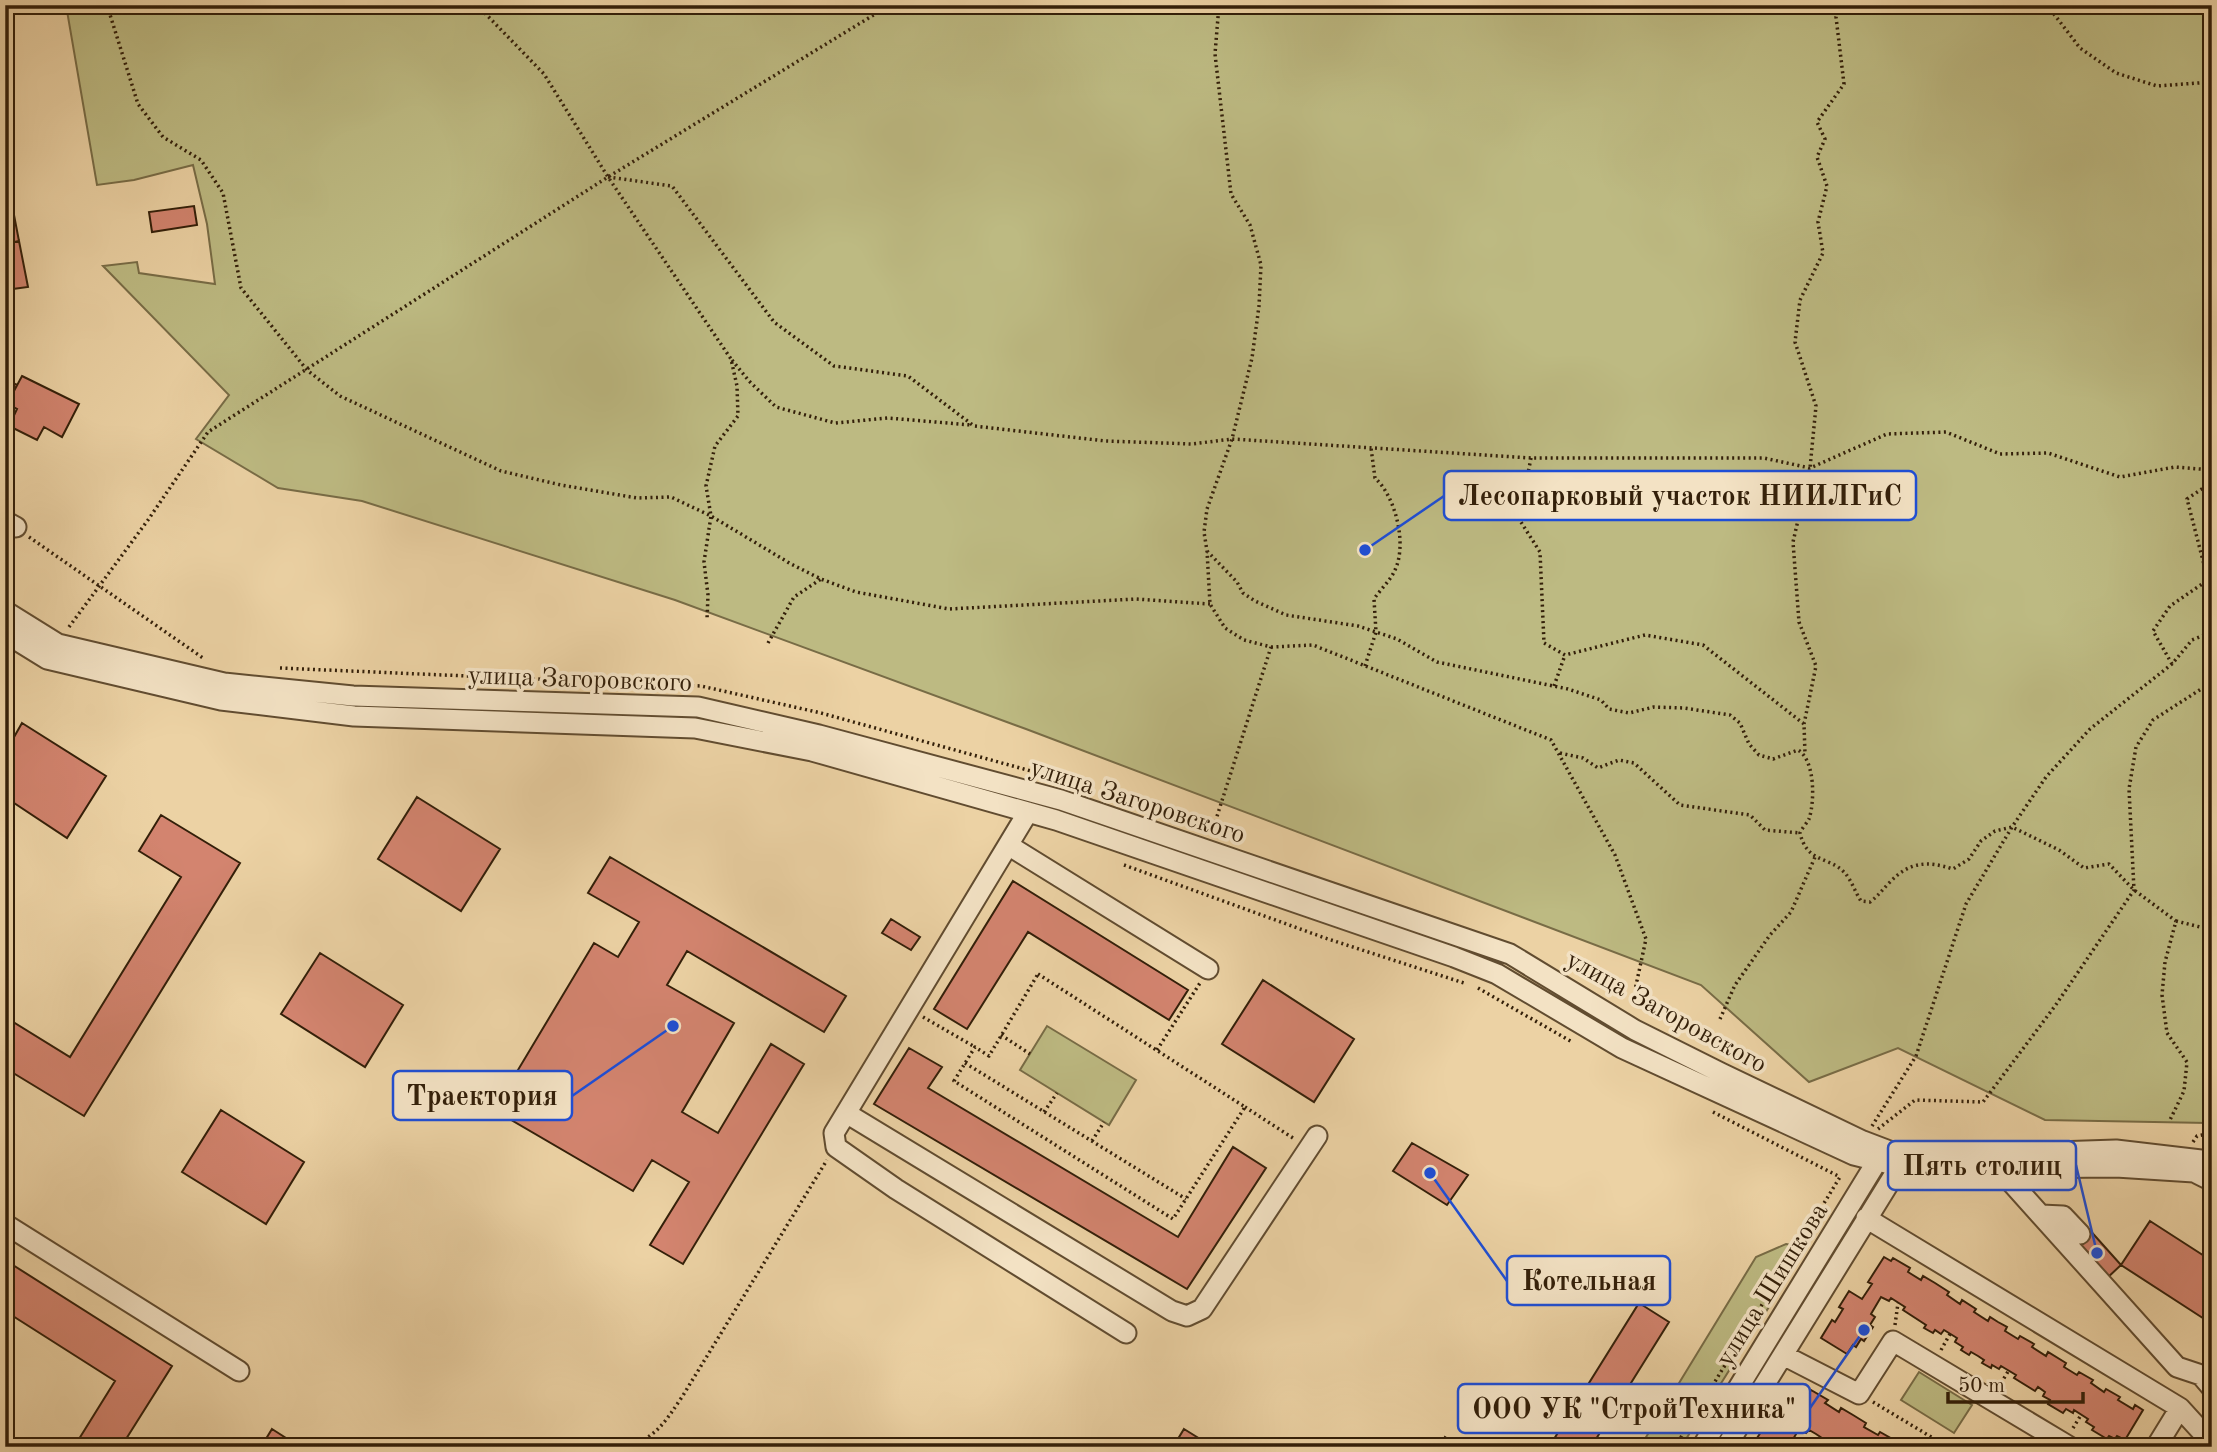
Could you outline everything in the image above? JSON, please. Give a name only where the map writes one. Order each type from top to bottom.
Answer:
[{"type":"street","name":"улица Загоровского","points":[[5,611],[58,643],[224,683],[353,696],[698,707],[819,735],[1062,800],[1510,954],[1635,1030],[1863,1141],[1880,1156]]},
{"type":"street","name":"улица Загоровского","points":[[5,633],[47,659],[220,701],[354,716],[695,728],[812,751],[1028,812],[1429,948],[1497,974],[1622,1048],[1854,1155],[1880,1156],[1901,1162],[1910,1169],[2116,1167],[2194,1172],[2212,1181]]},
{"type":"street","points":[[1028,812],[846,1112],[834,1133],[836,1147],[896,1189],[1126,1333]]},
{"type":"street","points":[[1008,845],[1208,969]]},
{"type":"street","points":[[846,1112],[1172,1311],[1187,1316],[1202,1310],[1313,1143]]},
{"type":"street","name":"улица Загоровского","points":[[1901,1162],[1985,1153],[2116,1150],[2202,1160],[2212,1166]]},
{"type":"street","points":[[1985,1153],[2177,1367],[2201,1375],[2212,1388]]},
{"type":"street","name":"улица Шишкова","points":[[1702,1447],[1880,1156]]},
{"type":"street","name":"улица Шишкова","points":[[1726,1447],[1901,1162]]},
{"type":"street","points":[[2041,1215],[2063,1216],[2080,1234]]},
{"type":"street","points":[[1866,1218],[2180,1408],[2212,1443]]},
{"type":"street","points":[[5,1224],[239,1371]]},
{"type":"street","points":[[1783,1354],[1859,1394],[1893,1341],[2070,1447]]},
{"type":"street","points":[[2157,1447],[2180,1408]]},
{"type":"path","points":[[107,5],[138,104],[163,137],[201,160],[223,193],[241,288],[307,370],[340,396],[501,471],[637,498],[671,497],[711,516],[821,579],[856,592],[949,609],[1136,599],[1210,604]]},
{"type":"path","points":[[477,5],[544,74],[608,177],[749,382],[776,407],[823,420],[835,423],[888,418],[1106,441],[1192,444],[1232,439],[1531,458],[1764,458],[1810,468],[1887,435],[1945,432],[2000,454],[2048,453],[2120,477],[2175,467],[2212,470]]},
{"type":"path","points":[[58,643],[208,432],[608,177],[890,5]]},
{"type":"path","points":[[1219,5],[1215,54],[1231,194],[1250,225],[1261,265],[1252,358],[1232,439],[1207,509],[1204,532],[1208,551],[1210,604],[1225,628],[1244,640],[1271,648],[1312,645],[1551,740],[1615,855],[1646,939],[1635,990]]},
{"type":"path","points":[[1841,5],[1836,16],[1843,84],[1817,122],[1825,139],[1817,156],[1827,186],[1818,222],[1823,254],[1800,300],[1795,342],[1816,406],[1810,468],[1793,542],[1799,622],[1816,666],[1804,724],[1805,754],[1812,775],[1812,797],[1808,821],[1800,833],[1802,842],[1815,857],[1843,871],[1861,901],[1870,902],[1893,878],[1905,870],[1919,863],[1953,869],[1969,859],[1981,841],[1995,831],[2012,827],[2059,850],[2084,868],[2109,864],[2134,890],[2176,922],[2212,930]]},
{"type":"path","points":[[2047,5],[2080,48],[2116,73],[2157,86],[2212,82]]},
{"type":"path","points":[[608,177],[672,186],[774,322],[834,366],[908,376],[974,426]]},
{"type":"path","points":[[707,619],[708,595],[704,562],[711,516],[706,486],[715,446],[738,416],[737,386],[731,359]]},
{"type":"path","points":[[1365,666],[1376,632],[1374,599],[1395,570],[1399,545],[1398,519],[1384,486],[1375,478],[1371,448]]},
{"type":"path","points":[[1531,458],[1519,519],[1539,552],[1544,643],[1565,655],[1645,635],[1703,645],[1804,724]]},
{"type":"path","points":[[2172,664],[2153,631],[2170,606],[2208,580],[2187,499],[2212,482]]},
{"type":"path","points":[[10,524],[208,662]]},
{"type":"path","points":[[1208,551],[1237,582],[1243,593],[1286,615],[1359,626],[1397,639],[1437,662],[1553,686],[1601,701],[1609,709],[1629,713],[1654,707],[1730,715],[1740,723],[1749,744],[1759,755],[1773,759],[1798,750],[1805,754]]},
{"type":"path","points":[[768,643],[794,597],[821,579]]},
{"type":"path","points":[[1863,1141],[1916,1056],[1966,904],[2012,827],[2046,777],[2090,729],[2172,664],[2192,640],[2212,632]]},
{"type":"path","points":[[1207,849],[1271,648]]},
{"type":"path","points":[[1553,686],[1565,655]]},
{"type":"path","points":[[1863,1141],[1914,1100],[1983,1102],[2055,1006],[2134,890],[2129,789],[2136,747],[2152,720],[2212,682]]},
{"type":"path","points":[[1559,753],[1583,758],[1598,768],[1619,760],[1634,763],[1680,805],[1750,815],[1765,830],[1800,833]]},
{"type":"path","points":[[1720,1019],[1735,985],[1770,935],[1791,912],[1815,857]]},
{"type":"path","points":[[1117,862],[1325,938],[1474,986],[1572,1042]]},
{"type":"path","points":[[2169,1122],[2184,1091],[2187,1062],[2167,1033],[2161,995],[2165,962],[2176,922]]},
{"type":"path","points":[[1157,1050],[1208,969]]},
{"type":"path","points":[[910,1008],[989,1056],[1038,975],[1245,1107],[1313,1143]]},
{"type":"path","points":[[1000,1035],[1030,1054]]},
{"type":"path","points":[[975,1047],[954,1080],[1173,1219],[1245,1107]]},
{"type":"path","points":[[965,1063],[1186,1199]]},
{"type":"path","points":[[1044,1112],[1056,1093]]},
{"type":"path","points":[[1675,1447],[1840,1177],[1706,1109]]},
{"type":"path","points":[[1092,1141],[1104,1122]]},
{"type":"path","points":[[623,1447],[641,1443],[662,1426],[836,1147]]},
{"type":"path","points":[[1859,1394],[1948,1447]]},
{"type":"shaded area","points":[[66,5],[2212,5],[2212,1121],[2045,1120],[1898,1048],[1809,1082],[1701,985],[1026,729],[675,600],[362,501],[278,488],[196,439],[229,395],[103,266],[137,262],[139,273],[215,284],[207,224],[193,165],[134,180],[97,185]]},
{"type":"shaded area","points":[[1047,1026],[1136,1080],[1109,1125],[1020,1070]]},
{"type":"shaded area","points":[[1786,1244],[1806,1248],[1681,1447],[1640,1447],[1756,1257]]},
{"type":"shaded area","points":[[1919,1372],[1972,1405],[1954,1433],[1901,1400]]},
{"type":"building","points":[[9,189],[19,241],[5,244],[5,190]]},
{"type":"building","points":[[194,206],[197,225],[152,232],[149,212]]},
{"type":"building","points":[[19,241],[28,287],[5,290],[5,244]]},
{"type":"building","points":[[22,376],[79,404],[62,437],[44,427],[37,440],[9,426],[17,409],[7,404]]},
{"type":"building","points":[[5,379],[17,385],[5,408]]},
{"type":"building","points":[[22,723],[106,776],[67,838],[5,797],[5,753]]},
{"type":"building","points":[[417,797],[500,849],[461,911],[378,859]]},
{"type":"building","points":[[161,815],[240,863],[84,1116],[5,1068],[5,1017],[70,1057],[181,877],[139,851]]},
{"type":"building","points":[[610,857],[846,996],[824,1032],[687,951],[667,985],[734,1023],[682,1112],[718,1133],[771,1044],[804,1064],[683,1264],[650,1245],[689,1182],[652,1160],[633,1191],[494,1110],[594,943],[618,957],[639,922],[588,893]]},
{"type":"building","points":[[1013,881],[1188,990],[1169,1020],[1028,932],[967,1029],[934,1009]]},
{"type":"building","points":[[891,919],[920,937],[911,950],[882,933]]},
{"type":"building","points":[[320,953],[403,1005],[365,1067],[281,1014]]},
{"type":"building","points":[[1263,980],[1354,1039],[1314,1102],[1222,1044]]},
{"type":"building","points":[[909,1048],[942,1067],[928,1088],[1178,1237],[1233,1147],[1266,1168],[1187,1289],[874,1104]]},
{"type":"building","points":[[221,1110],[304,1162],[266,1224],[182,1172]]},
{"type":"building","points":[[1412,1143],[1468,1175],[1447,1205],[1393,1171]]},
{"type":"building","points":[[2150,1221],[2212,1261],[2212,1324],[2121,1265]]},
{"type":"building","points":[[2087,1227],[2121,1265],[2106,1279],[2072,1241]]},
{"type":"building","points":[[1884,1257],[1891,1261],[1893,1258],[1910,1268],[1908,1272],[1921,1280],[1923,1276],[1935,1283],[1949,1292],[1947,1295],[1960,1304],[1962,1300],[1976,1309],[1974,1312],[1988,1321],[1990,1317],[2007,1327],[2005,1331],[2034,1344],[2032,1347],[2046,1356],[2048,1352],[2066,1363],[2064,1367],[2093,1380],[2091,1383],[2104,1392],[2106,1389],[2133,1409],[2135,1405],[2143,1410],[2125,1440],[2117,1436],[2115,1439],[2109,1436],[2107,1439],[2092,1430],[2094,1427],[2086,1422],[2088,1419],[2074,1410],[2073,1413],[2066,1409],[2063,1413],[2048,1404],[2050,1400],[2043,1396],[2045,1392],[2038,1387],[2035,1391],[2001,1366],[1999,1369],[1992,1365],[1991,1368],[1982,1363],[1984,1360],[1978,1356],[1961,1350],[1963,1347],[1955,1342],[1957,1338],[1944,1330],[1941,1334],[1924,1328],[1926,1325],[1903,1310],[1905,1307],[1891,1298],[1889,1301],[1881,1297],[1871,1314],[1875,1317],[1870,1325],[1873,1327],[1864,1341],[1861,1339],[1856,1347],[1853,1345],[1847,1354],[1821,1338],[1832,1320],[1835,1322],[1843,1309],[1839,1307],[1849,1291],[1862,1299],[1872,1284],[1868,1282]]},
{"type":"building","points":[[5,1260],[172,1366],[121,1447],[74,1447],[115,1381],[5,1311]]},
{"type":"building","points":[[1639,1303],[1669,1322],[1591,1447],[1549,1447]]},
{"type":"building","points":[[1802,1388],[1828,1400],[1825,1403],[1839,1412],[1841,1408],[1866,1423],[1864,1427],[1878,1435],[1880,1432],[1894,1440],[1892,1444],[1897,1447],[1829,1447],[1820,1442],[1822,1438],[1816,1434],[1799,1429],[1789,1446],[1791,1447],[1757,1447],[1761,1441],[1757,1438],[1767,1423],[1780,1431],[1789,1416],[1786,1414]]},
{"type":"building","points":[[272,1429],[300,1447],[261,1447]]},
{"type":"building","points":[[1184,1429],[1213,1447],[1173,1447]]},
{"type":"building","points":[[1445,1437],[1461,1447],[1439,1447]]},
{"type":"place","name":"Лесопарковый участок НИИЛГиС","points":[[1365,550]]},
{"type":"place","name":"Траектория","points":[[673,1026]]},
{"type":"place","name":"Котельная","points":[[1430,1173]]},
{"type":"place","name":"Пять столиц","points":[[2097,1253]]},
{"type":"place","name":"ООО УК \"СтройТехника\"","points":[[1864,1330]]}]
